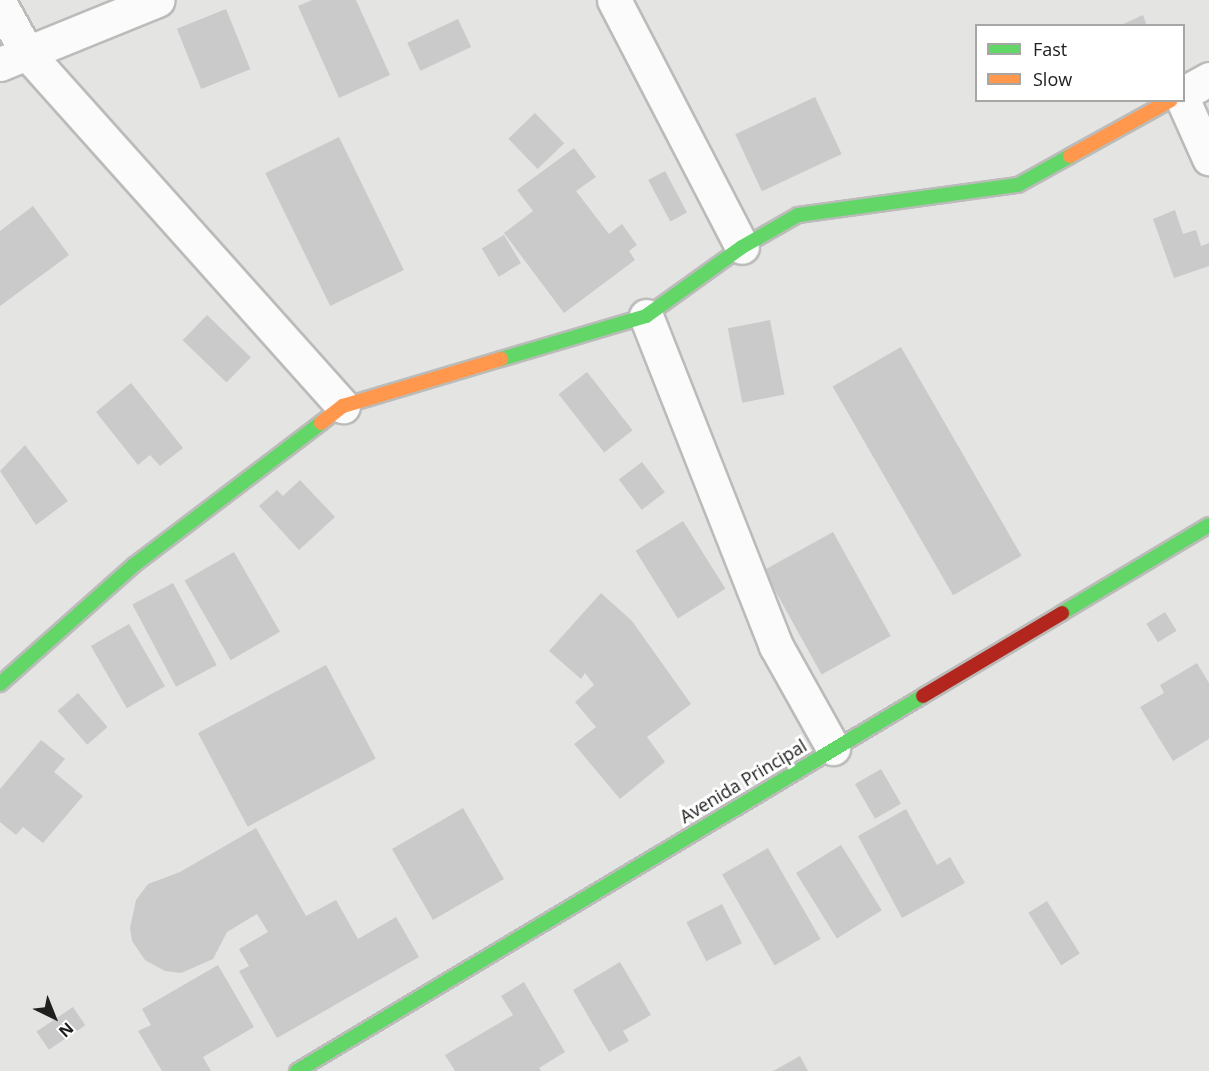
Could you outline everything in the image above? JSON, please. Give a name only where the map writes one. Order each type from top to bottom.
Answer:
[{"type":"street","points":[[14,58],[158,0]]},
{"type":"street","points":[[614,0],[742,247]]},
{"type":"street","points":[[0,4],[14,58],[343,406]]},
{"type":"street","points":[[1185,92],[1209,79]]},
{"type":"street","points":[[0,684],[134,565],[343,406],[646,316],[742,247],[798,215],[1018,185],[1167,102]]},
{"type":"street","points":[[1184,102],[1209,158]]},
{"type":"street","points":[[646,316],[776,646],[833,748]]},
{"type":"street","name":"Avenida Principal","points":[[297,1071],[833,748],[1209,525]]},
{"type":"building","points":[[312,0],[356,0],[390,75],[339,98],[298,6]]},
{"type":"building","points":[[226,9],[250,69],[201,89],[177,29]]},
{"type":"building","points":[[1143,15],[1146,24],[1123,24]]},
{"type":"building","points":[[458,19],[471,47],[420,71],[407,43]]},
{"type":"building","points":[[815,97],[842,154],[762,191],[735,134]]},
{"type":"building","points":[[535,113],[564,143],[538,169],[508,139]]},
{"type":"building","points":[[339,137],[404,270],[330,306],[265,173]]},
{"type":"building","points":[[574,148],[596,177],[576,191],[609,234],[622,224],[637,245],[629,251],[635,260],[564,313],[504,233],[533,211],[517,190]]},
{"type":"building","points":[[665,171],[687,212],[670,221],[648,180]]},
{"type":"building","points":[[33,206],[69,255],[0,306],[0,231]]},
{"type":"building","points":[[1175,210],[1183,234],[1196,230],[1201,246],[1209,243],[1209,266],[1174,278],[1153,219]]},
{"type":"building","points":[[504,235],[521,263],[499,277],[482,248]]},
{"type":"building","points":[[207,315],[251,357],[227,383],[183,340]]},
{"type":"building","points":[[770,320],[785,395],[742,403],[728,328]]},
{"type":"building","points":[[901,347],[1022,556],[953,595],[833,387]]},
{"type":"building","points":[[587,372],[633,430],[604,452],[559,394]]},
{"type":"building","points":[[131,383],[183,448],[160,466],[150,455],[138,465],[96,412]]},
{"type":"building","points":[[25,445],[68,501],[36,525],[0,471]]},
{"type":"building","points":[[642,462],[665,492],[642,510],[619,479]]},
{"type":"building","points":[[300,480],[335,517],[299,550],[259,506],[277,490],[283,496]]},
{"type":"building","points":[[683,521],[725,589],[678,619],[636,551]]},
{"type":"building","points":[[833,532],[891,636],[822,674],[764,570]]},
{"type":"building","points":[[234,552],[280,632],[231,660],[185,580]]},
{"type":"building","points":[[173,583],[217,665],[176,687],[132,605]]},
{"type":"building","points":[[601,593],[632,621],[691,704],[647,737],[665,762],[620,799],[574,744],[596,727],[575,702],[594,685],[585,673],[581,679],[549,651]]},
{"type":"building","points":[[1165,612],[1177,631],[1158,642],[1146,624]]},
{"type":"building","points":[[129,624],[165,686],[127,708],[91,646]]},
{"type":"building","points":[[1197,663],[1209,683],[1209,739],[1173,761],[1140,707],[1164,693],[1160,685]]},
{"type":"building","points":[[326,665],[376,759],[248,827],[198,733]]},
{"type":"building","points":[[78,693],[108,727],[87,745],[58,711]]},
{"type":"building","points":[[41,740],[65,759],[54,772],[83,796],[43,843],[23,827],[16,835],[0,822],[0,789]]},
{"type":"building","points":[[881,769],[901,804],[875,819],[855,784]]},
{"type":"building","points":[[463,808],[504,879],[433,920],[392,849]]},
{"type":"building","points":[[906,809],[937,865],[950,857],[965,883],[902,918],[858,836]]},
{"type":"building","points":[[256,828],[306,916],[336,900],[358,939],[396,917],[419,957],[277,1038],[239,971],[249,966],[239,949],[268,932],[257,914],[227,932],[213,959],[181,973],[165,971],[145,960],[132,941],[130,928],[136,900],[148,884],[180,872]]},
{"type":"building","points":[[841,845],[882,910],[837,938],[796,873]]},
{"type":"building","points":[[768,848],[820,939],[775,965],[722,874]]},
{"type":"building","points":[[1047,901],[1080,954],[1061,965],[1028,913]]},
{"type":"building","points":[[722,904],[742,943],[706,961],[686,922]]},
{"type":"building","points":[[620,962],[651,1015],[623,1031],[629,1041],[609,1052],[573,990]]},
{"type":"building","points":[[218,965],[254,1027],[203,1057],[211,1071],[162,1071],[138,1031],[151,1025],[142,1009]]},
{"type":"building","points":[[524,982],[565,1052],[539,1068],[541,1071],[455,1071],[445,1055],[513,1015],[501,996]]},
{"type":"building","points":[[73,1007],[85,1025],[49,1050],[37,1032]]},
{"type":"building","points":[[800,1056],[808,1071],[773,1071]]},
{"type":"traffic: fast","points":[[501,359],[646,316],[742,247],[798,215],[1018,185],[1070,156]]},
{"type":"traffic: fast","points":[[0,684],[134,565],[321,423]]},
{"type":"traffic: fast","points":[[1062,613],[1209,525]]},
{"type":"traffic: fast","points":[[297,1071],[923,696]]},
{"type":"traffic: slow","points":[[1070,156],[1167,102]]},
{"type":"traffic: slow","points":[[321,423],[343,406],[501,359]]},
{"type":"traffic: jam","points":[[923,696],[1062,613]]}]
